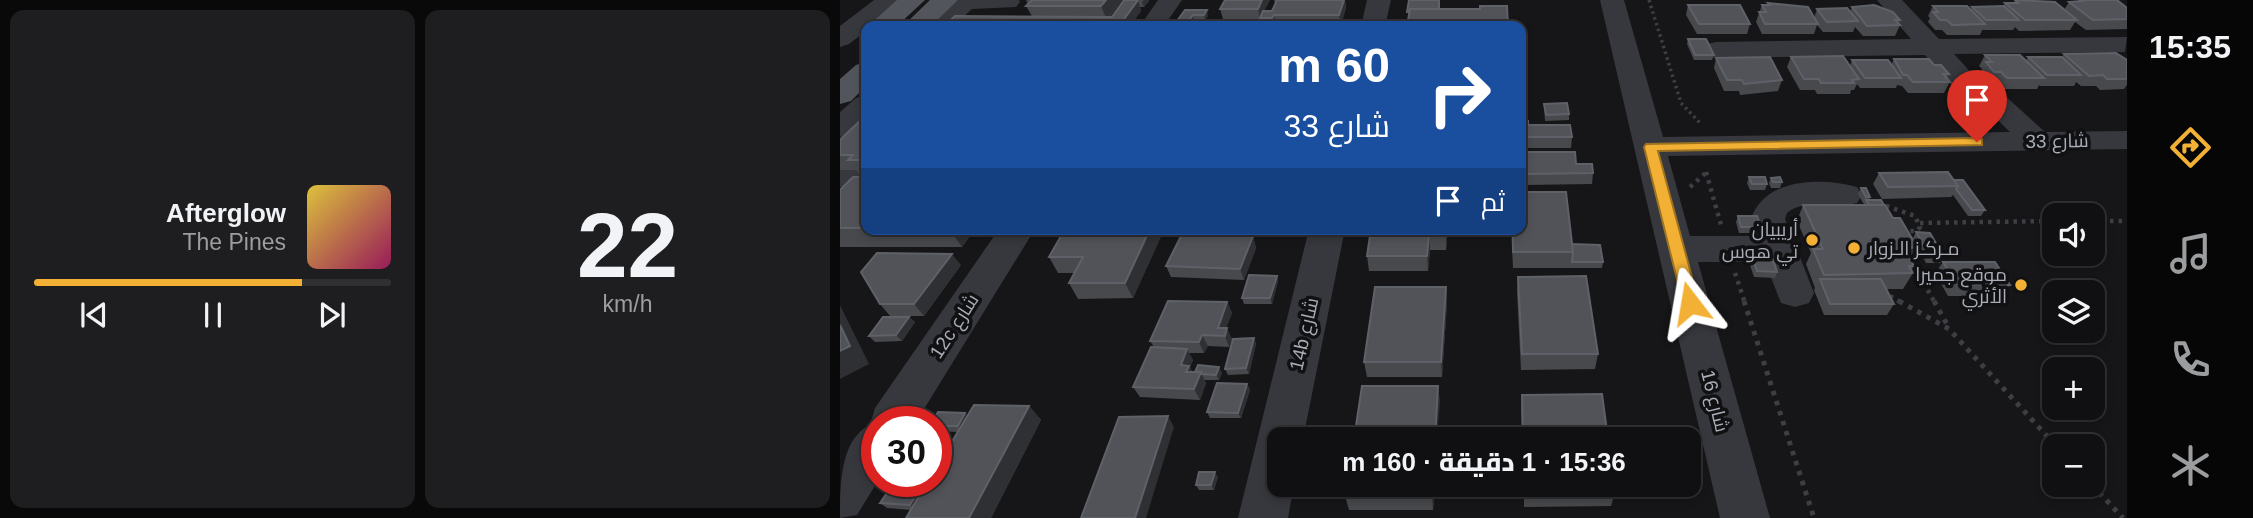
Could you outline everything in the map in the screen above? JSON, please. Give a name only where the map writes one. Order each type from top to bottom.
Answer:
[{"type":"main road","points":[[887,21],[912,0]]},
{"type":"main road","points":[[925,21],[960,1]]},
{"type":"main road","points":[[840,60],[850,34]]},
{"type":"main road","points":[[854,117],[861,90]]},
{"type":"street","points":[[865,21],[889,0]]},
{"type":"street","points":[[1155,21],[1170,0]]},
{"type":"street","points":[[1374,21],[1379,0]]},
{"type":"street","name":"شارع 16","points":[[1612,0],[1745,518]]},
{"type":"street","points":[[1889,0],[1967,85],[1992,99],[2037,141]]},
{"type":"street","points":[[943,21],[960,1],[1012,6]]},
{"type":"street","points":[[1716,50],[2125,44]]},
{"type":"street","points":[[1967,85],[1966,95],[1973,110],[2003,141]]},
{"type":"street","points":[[840,153],[854,117]]},
{"type":"street","name":"شارع 33","points":[[1651,147],[2127,140]]},
{"type":"street","points":[[840,177],[861,179]]},
{"type":"street","points":[[1795,293],[1768,219],[1774,203],[1794,196],[1845,195]]},
{"type":"street","name":"12c شارع","points":[[902,406],[1014,235]]},
{"type":"street","name":"14b شارع","points":[[1283,427],[1327,235]]},
{"type":"street","points":[[1676,249],[1779,249]]},
{"type":"street","points":[[840,499],[861,467]]},
{"type":"street","name":"14b شارع","points":[[1263,518],[1268,497]]},
{"type":"path","points":[[1649,0],[1681,103],[1698,122],[1708,126]]},
{"type":"path","points":[[1706,172],[1814,518]]},
{"type":"path","points":[[1845,195],[1847,190],[1860,191],[1881,204],[1910,213],[1920,223],[2042,221]]},
{"type":"path","points":[[2105,221],[2127,221]]},
{"type":"path","points":[[1899,239],[1901,231],[1917,230],[1920,223]]},
{"type":"path","points":[[1905,250],[1949,329],[2045,434]]},
{"type":"path","points":[[1889,296],[1949,329]]},
{"type":"path","points":[[2103,497],[2123,518]]},
{"type":"building","points":[[1032,0],[1106,0],[1101,6],[1026,6]]},
{"type":"building","points":[[1124,0],[1138,0],[1123,21],[950,21],[955,16],[1112,17]]},
{"type":"building","points":[[1225,0],[1262,0],[1258,9],[1220,9]]},
{"type":"building","points":[[1277,0],[1344,0],[1339,15],[1274,15],[1272,18],[1260,18],[1263,11],[1272,11]]},
{"type":"building","points":[[1409,0],[1439,0],[1439,9],[1410,9],[1407,12]]},
{"type":"building","points":[[2015,0],[2055,2],[2077,20],[2025,20],[2005,3],[2018,3]]},
{"type":"building","points":[[2080,0],[2117,0],[2127,8],[2127,19],[2093,20],[2069,2],[2082,1]]},
{"type":"building","points":[[1768,3],[1808,7],[1818,24],[1765,24],[1759,12],[1766,12],[1762,5],[1770,5]]},
{"type":"building","points":[[1688,5],[1740,5],[1750,24],[1699,24]]},
{"type":"building","points":[[1874,5],[1893,12],[1900,20],[1895,20],[1900,25],[1867,26],[1852,7]]},
{"type":"building","points":[[1480,6],[1507,6],[1508,21],[1408,21],[1410,9],[1480,9]]},
{"type":"building","points":[[1933,6],[1967,6],[1985,24],[1952,25],[1947,20],[1940,20],[1933,12],[1938,12]]},
{"type":"building","points":[[2004,6],[2019,20],[1986,20],[1972,7]]},
{"type":"building","points":[[1847,8],[1858,21],[1827,22],[1817,9]]},
{"type":"building","points":[[1185,10],[1207,10],[1204,15],[1193,15],[1188,21],[1177,21]]},
{"type":"building","points":[[1688,39],[1706,39],[1714,55],[1695,55]]},
{"type":"building","points":[[2116,53],[2127,60],[2127,79],[2089,76],[2064,54]]},
{"type":"building","points":[[1985,55],[2020,55],[2044,78],[2007,78],[2001,72],[1994,72],[1986,62],[1992,62]]},
{"type":"building","points":[[1843,56],[1859,79],[1852,80],[1854,83],[1821,83],[1819,79],[1804,79],[1791,57]]},
{"type":"building","points":[[1770,57],[1782,80],[1744,84],[1742,80],[1727,80],[1716,58]]},
{"type":"building","points":[[2028,57],[2062,57],[2081,75],[2047,75]]},
{"type":"building","points":[[1894,59],[1929,59],[1934,65],[1941,65],[1949,74],[1943,74],[1950,82],[1913,82],[1907,75],[1903,75]]},
{"type":"building","points":[[1852,60],[1888,60],[1901,78],[1865,78]]},
{"type":"building","points":[[1567,103],[1569,114],[1546,115],[1544,104]]},
{"type":"building","points":[[861,120],[861,160],[848,160],[853,155],[840,155],[840,140]]},
{"type":"building","points":[[1526,121],[1528,125],[1570,125],[1572,137],[1526,137]]},
{"type":"building","points":[[1526,152],[1575,152],[1576,164],[1592,164],[1593,173],[1526,174]]},
{"type":"building","points":[[1948,172],[1958,186],[1888,187],[1879,173]]},
{"type":"building","points":[[853,177],[861,177],[861,228],[840,228],[840,190]]},
{"type":"building","points":[[1749,177],[1765,177],[1767,184],[1752,184]]},
{"type":"building","points":[[1780,177],[1782,182],[1773,182],[1771,178]]},
{"type":"building","points":[[1954,180],[1963,180],[1985,210],[1972,210],[1956,189],[1958,186]]},
{"type":"building","points":[[1861,188],[1866,188],[1870,197],[1866,197]]},
{"type":"building","points":[[1526,192],[1566,192],[1573,252],[1513,252],[1513,235],[1526,235]]},
{"type":"building","points":[[1866,200],[1881,200],[1884,205],[1869,205]]},
{"type":"building","name":"مـركـز الـزوار","points":[[1803,205],[1885,205],[1893,218],[1900,218],[1917,247],[1904,249],[1914,266],[1909,266],[1913,273],[1824,275],[1813,249],[1823,249]]},
{"type":"building","points":[[1738,216],[1757,216],[1761,227],[1741,227]]},
{"type":"building","points":[[1916,232],[1930,233],[1944,257],[1930,257]]},
{"type":"building","points":[[1062,235],[1147,235],[1125,283],[1069,283],[1083,257],[1049,257]]},
{"type":"building","points":[[1182,235],[1253,236],[1240,269],[1166,266]]},
{"type":"building","points":[[1370,235],[1429,235],[1427,256],[1367,256]]},
{"type":"building","points":[[1572,244],[1600,245],[1603,262],[1572,262]]},
{"type":"building","points":[[877,253],[952,254],[914,304],[880,304],[861,272]]},
{"type":"building","points":[[1753,259],[1773,259],[1777,272],[1757,271]]},
{"type":"building","points":[[1943,262],[1995,262],[2010,285],[1956,284]]},
{"type":"building","points":[[1249,275],[1277,276],[1270,298],[1242,298]]},
{"type":"building","points":[[1586,276],[1598,354],[1522,354],[1518,277]]},
{"type":"building","points":[[1820,279],[1881,279],[1894,304],[1830,304]]},
{"type":"building","points":[[1375,287],[1446,287],[1441,362],[1364,362]]},
{"type":"building","points":[[1168,301],[1227,302],[1218,328],[1227,328],[1225,336],[1202,335],[1199,342],[1150,341]]},
{"type":"building","points":[[883,317],[909,317],[896,335],[869,336]]},
{"type":"building","points":[[840,325],[850,346],[840,351]]},
{"type":"building","points":[[1254,338],[1246,368],[1225,369],[1233,339]]},
{"type":"building","points":[[1151,347],[1187,349],[1181,365],[1189,366],[1186,372],[1201,372],[1194,389],[1133,387]]},
{"type":"building","points":[[1198,365],[1219,367],[1216,375],[1202,374],[1195,372]]},
{"type":"building","points":[[1217,383],[1247,384],[1238,413],[1207,412]]},
{"type":"building","points":[[1362,386],[1438,386],[1436,427],[1356,427]]},
{"type":"building","points":[[1602,394],[1606,427],[1523,427],[1522,395]]},
{"type":"building","points":[[974,405],[1029,406],[969,518],[906,518],[918,497],[952,497],[952,441]]},
{"type":"building","points":[[952,413],[965,413],[958,426],[952,426]]},
{"type":"building","points":[[1168,416],[1135,518],[1081,518],[1119,417]]},
{"type":"building","points":[[1199,472],[1215,472],[1211,485],[1196,485]]},
{"type":"building","points":[[884,497],[915,497],[910,505],[880,503]]},
{"type":"place","name":"أريبيان تي هوس","points":[[1812,240]]},
{"type":"place","name":"مـركـز الـزوار","points":[[1854,248]]},
{"type":"place","name":"موقع جميرا الأثري","points":[[2021,285]]},
{"type":"route","points":[[1690,303],[1651,147],[1977,142]]}]
